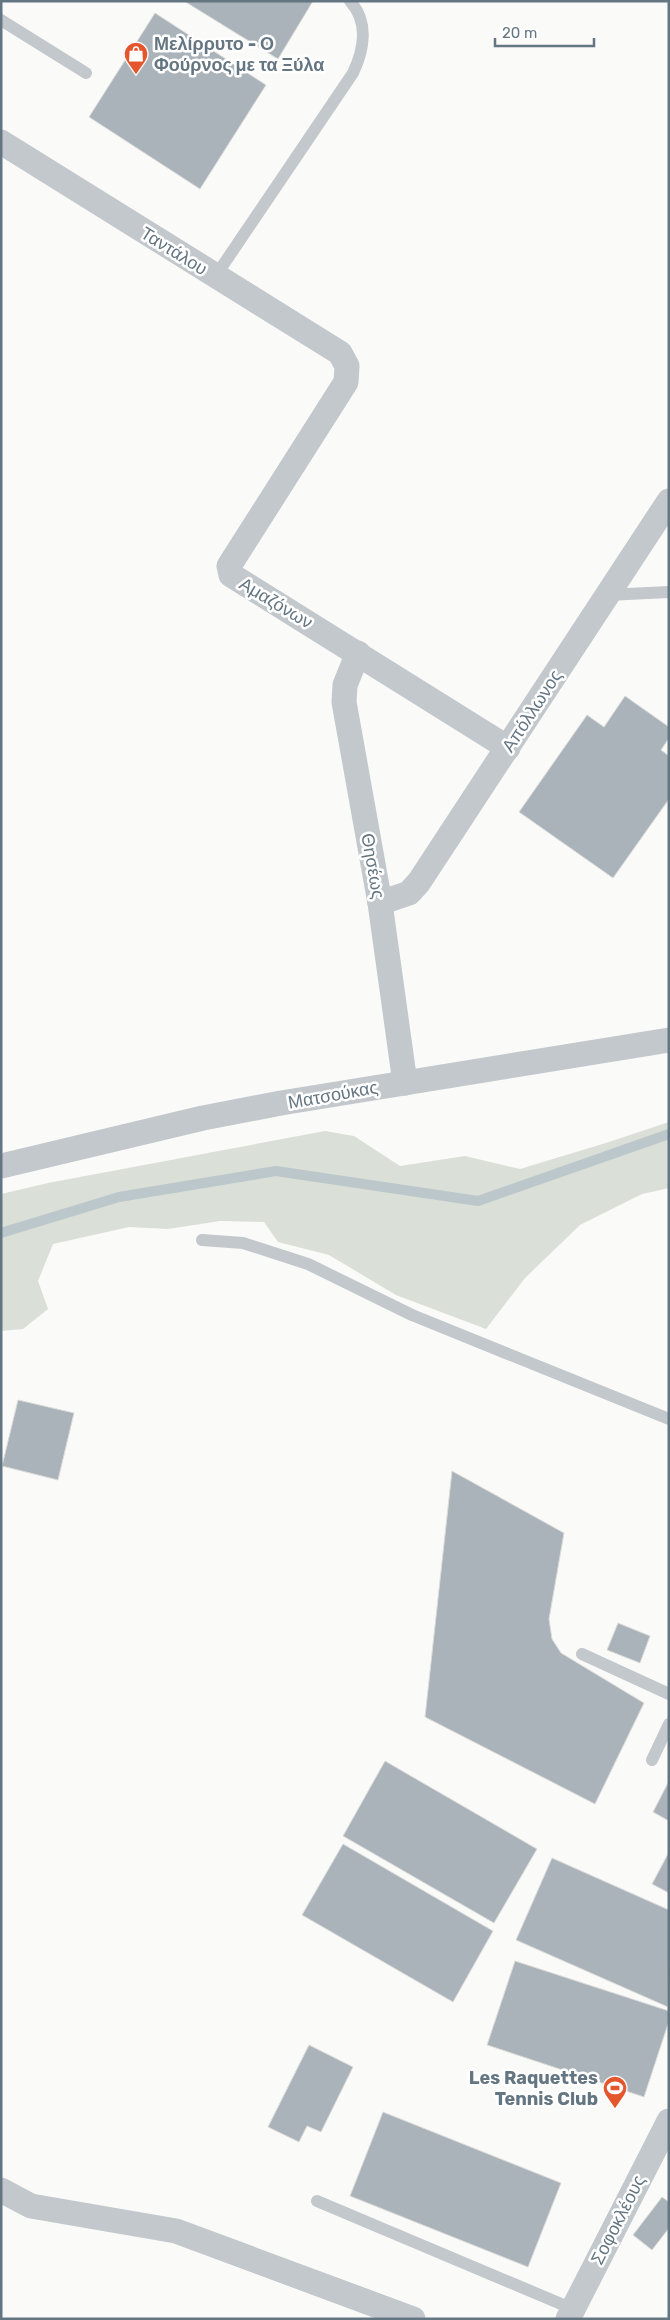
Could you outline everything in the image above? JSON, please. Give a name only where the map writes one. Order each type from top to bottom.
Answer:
[{"type":"street","name":"Ταντάλου","points":[[1,142],[215,277],[328,344],[340,353],[345,360]]},
{"type":"street","name":"Αμαζόνων","points":[[345,360],[348,372],[346,382],[229,566],[231,575],[508,748]]},
{"type":"street","name":"Απόλλωνος","points":[[380,903],[408,893],[419,882],[669,501]]},
{"type":"street","name":"Θησέως","points":[[358,653],[345,685],[344,702],[380,903],[405,1082]]},
{"type":"street","name":"Ματσούκας","points":[[1,1166],[204,1118],[405,1082],[669,1040]]},
{"type":"street","name":"Σοφοκλέους","points":[[570,2314],[669,2122]]},
{"type":"street","points":[[1,2190],[31,2206],[176,2230],[413,2319]]},
{"type":"lane","points":[[215,277],[353,73],[362,55],[364,38],[360,19],[350,1]]},
{"type":"lane","points":[[1,20],[86,73]]},
{"type":"lane","points":[[607,595],[669,592]]},
{"type":"lane","points":[[202,1240],[243,1242],[308,1264],[412,1316],[669,1419]]},
{"type":"lane","points":[[582,1654],[669,1694]]},
{"type":"lane","points":[[652,1760],[669,1724]]},
{"type":"lane","points":[[317,2201],[570,2314]]},
{"type":"shaded area","points":[[669,1122],[669,1188],[642,1194],[580,1225],[525,1278],[486,1329],[396,1295],[329,1255],[278,1242],[264,1222],[220,1221],[168,1229],[129,1227],[53,1244],[38,1281],[48,1309],[23,1329],[1,1331],[1,1194],[48,1183],[325,1131],[354,1136],[400,1166],[465,1156],[520,1169]]},
{"type":"building","points":[[184,1],[313,1],[278,59]]},
{"type":"building","points":[[155,13],[266,85],[200,189],[89,117]]},
{"type":"building","points":[[625,696],[669,727],[669,738],[661,750],[669,756],[669,799],[613,878],[519,812],[587,715],[604,727]]},
{"type":"building","points":[[18,1400],[74,1413],[58,1480],[2,1466]]},
{"type":"building","points":[[452,1471],[564,1533],[549,1619],[552,1639],[561,1653],[644,1703],[595,1804],[425,1717]]},
{"type":"building","points":[[618,1623],[650,1636],[640,1663],[607,1650]]},
{"type":"building","points":[[385,1761],[537,1849],[494,1923],[343,1836]]},
{"type":"building","points":[[669,1781],[669,1821],[653,1812]]},
{"type":"building","points":[[343,1844],[493,1931],[453,2002],[302,1915]]},
{"type":"building","points":[[669,1852],[669,1893],[652,1884]]},
{"type":"building","points":[[552,1858],[669,1910],[668,2007],[516,1940]]},
{"type":"building","points":[[515,1961],[669,2011],[669,2021],[644,2097],[487,2045]]},
{"type":"building","points":[[309,2045],[353,2067],[321,2132],[307,2126],[299,2142],[268,2127]]},
{"type":"building","points":[[383,2112],[561,2183],[528,2267],[350,2196]]},
{"type":"building","points":[[662,2197],[669,2202],[669,2228],[652,2250],[633,2235]]},
{"type":"waterway","points":[[1,1233],[119,1197],[276,1171],[478,1201],[669,1134]]},
{"type":"place","name":"Μελίρρυτο - Ο Φούρνος με τα Ξύλα","points":[[136,75]]},
{"type":"place","name":"Les Raquettes Tennis Club","points":[[615,2109]]}]
